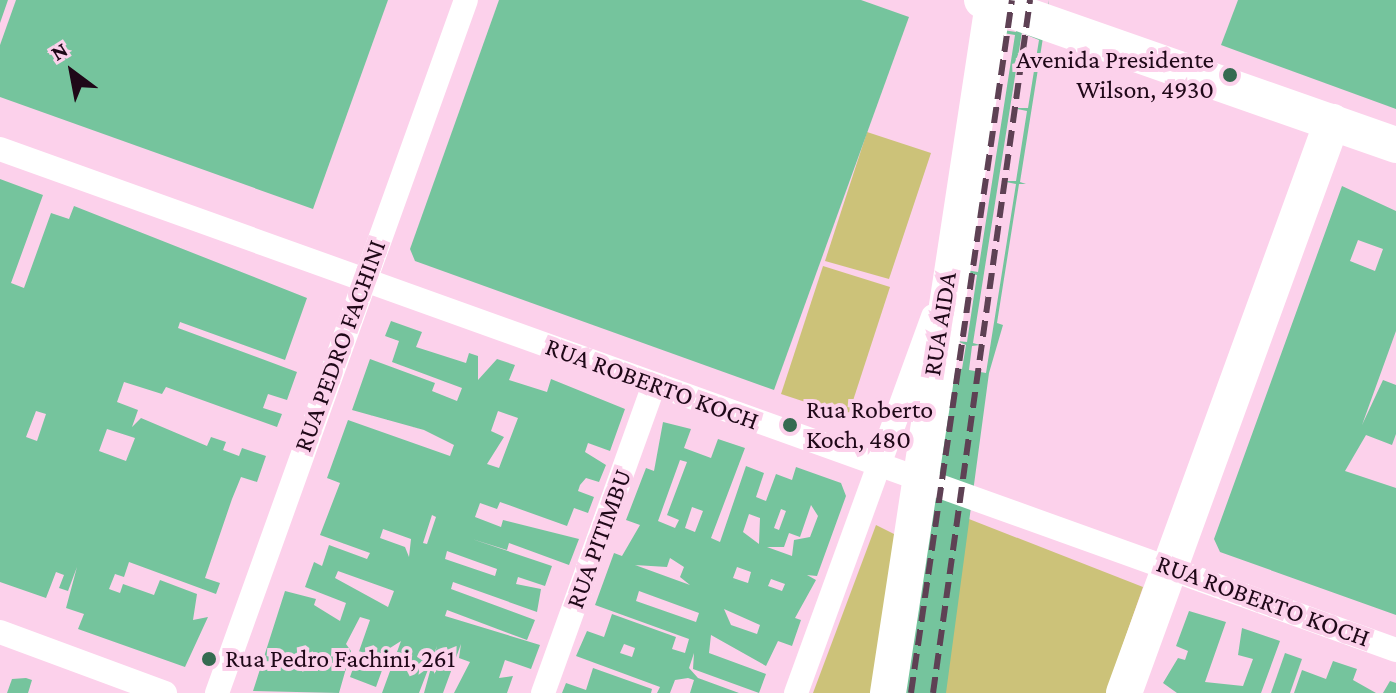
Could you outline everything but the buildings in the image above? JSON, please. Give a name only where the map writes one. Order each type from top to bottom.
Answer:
[{"type":"street","name":"RUA PEDRO FACHINI","points":[[217,693],[466,0]]},
{"type":"street","points":[[987,2],[1396,145]]},
{"type":"street","name":"RUA AIDA","points":[[888,693],[915,479],[949,270],[987,2]]},
{"type":"street","points":[[1124,693],[1332,122]]},
{"type":"street","name":"RUA ROBERTO KOCH","points":[[0,149],[363,282],[880,467],[1168,566],[1396,650]]},
{"type":"street","points":[[796,693],[949,270]]},
{"type":"street","name":"RUA PITIMBU","points":[[543,693],[654,384]]},
{"type":"street","points":[[0,632],[165,693]]},
{"type":"shaded area","points":[[867,132],[931,153],[889,279],[825,261]]},
{"type":"shaded area","points":[[823,266],[890,287],[848,416],[781,394]]},
{"type":"shaded area","points":[[946,510],[1143,587],[1106,693],[919,693]]},
{"type":"shaded area","points":[[876,525],[896,535],[875,693],[813,693]]},
{"type":"railway","points":[[911,693],[1012,0]]},
{"type":"railway","points":[[933,693],[1030,0]]},
{"type":"place","name":"Avenida Presidente Wilson, 4930","points":[[1230,75]]},
{"type":"place","name":"Rua Roberto Koch, 480","points":[[790,425]]},
{"type":"place","name":"Rua Pedro Fachini, 261","points":[[209,659]]}]
